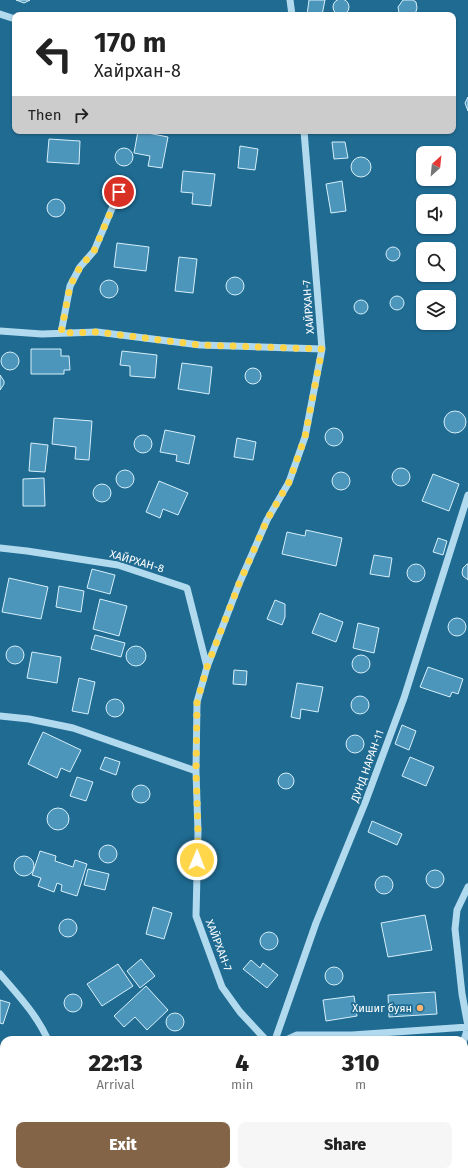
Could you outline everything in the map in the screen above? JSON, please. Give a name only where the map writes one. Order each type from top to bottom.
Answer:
[{"type":"street","points":[[290,0],[292,12]]},
{"type":"street","points":[[0,14],[12,18]]},
{"type":"street","name":"ХАЙРХАН-7","points":[[262,1036],[240,1012],[222,986],[196,916],[198,832],[196,771],[197,702],[207,667],[239,584],[267,520],[289,482],[305,437],[322,349],[304,134]]},
{"type":"street","points":[[61,333],[70,286],[80,267],[94,251],[119,192]]},
{"type":"street","points":[[0,331],[42,334],[97,332],[200,345],[322,349]]},
{"type":"street","name":"ДУНД НАРАН-11","points":[[276,1036],[316,923],[365,803],[404,698],[468,495]]},
{"type":"street","name":"ХАЙРХАН-8","points":[[0,548],[118,565],[187,588],[207,667]]},
{"type":"street","points":[[0,716],[29,719],[73,728],[196,771]]},
{"type":"street","points":[[295,1036],[352,1035],[468,1027],[462,994],[455,929],[457,910],[468,886]]},
{"type":"street","points":[[0,974],[28,1006],[43,1028],[46,1036]]},
{"type":"building","points":[[338,-1],[344,-1],[349,4],[348,12],[334,12],[333,10],[333,4]]},
{"type":"building","points":[[16,0],[30,0],[24,3]]},
{"type":"building","points":[[309,0],[325,0],[323,12],[307,12]]},
{"type":"building","points":[[403,0],[413,0],[416,2],[417,8],[416,12],[399,12],[398,7]]},
{"type":"building","points":[[468,97],[468,111],[465,103]]},
{"type":"building","points":[[137,134],[153,134],[168,137],[162,168],[148,166],[150,156],[134,153]]},
{"type":"building","points":[[49,139],[80,141],[79,164],[47,162]]},
{"type":"building","points":[[332,142],[345,142],[348,158],[334,159]]},
{"type":"building","points":[[240,146],[258,149],[255,170],[238,168]]},
{"type":"building","points":[[124,148],[130,151],[133,157],[130,163],[124,166],[118,163],[115,157],[118,151]]},
{"type":"building","points":[[361,157],[368,160],[371,167],[368,174],[361,177],[354,174],[351,167],[354,160]]},
{"type":"building","points":[[183,171],[215,174],[211,206],[192,204],[193,193],[181,192]]},
{"type":"building","points":[[342,181],[346,211],[331,213],[326,184]]},
{"type":"building","points":[[56,199],[62,202],[65,208],[62,214],[56,217],[50,214],[47,208],[50,202]]},
{"type":"building","points":[[117,243],[149,247],[146,271],[114,267]]},
{"type":"building","points":[[390,247],[396,247],[400,251],[400,257],[396,261],[390,261],[386,257],[386,251]]},
{"type":"building","points":[[179,257],[197,259],[193,293],[175,291]]},
{"type":"building","points":[[235,277],[241,280],[244,286],[241,292],[235,295],[229,292],[226,286],[229,280]]},
{"type":"building","points":[[109,280],[115,283],[118,289],[115,295],[109,298],[103,295],[100,289],[103,283]]},
{"type":"building","points":[[394,296],[400,296],[404,300],[404,306],[400,310],[394,310],[390,306],[390,300]]},
{"type":"building","points":[[358,300],[364,300],[368,304],[368,310],[364,314],[358,314],[354,310],[354,304]]},
{"type":"building","points":[[31,349],[61,349],[61,356],[69,356],[70,370],[64,370],[64,374],[31,374]]},
{"type":"building","points":[[122,351],[157,355],[155,378],[130,376],[130,366],[120,365]]},
{"type":"building","points":[[10,352],[16,355],[19,361],[16,367],[10,370],[4,367],[1,361],[4,355]]},
{"type":"building","points":[[182,363],[212,367],[209,394],[178,389]]},
{"type":"building","points":[[253,368],[260,373],[261,376],[256,383],[253,384],[246,379],[245,376],[250,369]]},
{"type":"building","points":[[0,375],[4,381],[4,384],[0,390]]},
{"type":"building","points":[[455,411],[459,412],[465,418],[465,426],[459,432],[455,433],[451,432],[445,426],[444,422],[445,418],[451,412]]},
{"type":"building","points":[[54,418],[92,421],[89,460],[75,459],[76,447],[52,444]]},
{"type":"building","points":[[334,428],[340,431],[343,437],[340,443],[334,446],[328,443],[325,437],[328,431]]},
{"type":"building","points":[[165,430],[195,436],[189,464],[176,461],[177,455],[160,452]]},
{"type":"building","points":[[143,435],[149,438],[152,444],[149,450],[143,453],[137,450],[134,444],[137,438]]},
{"type":"building","points":[[237,438],[256,442],[253,460],[234,457]]},
{"type":"building","points":[[31,443],[48,445],[45,472],[29,471]]},
{"type":"building","points":[[401,468],[407,471],[410,477],[407,483],[401,486],[395,483],[392,477],[395,471]]},
{"type":"building","points":[[125,470],[131,473],[134,479],[131,485],[125,488],[119,485],[116,479],[119,473]]},
{"type":"building","points":[[341,472],[347,475],[350,481],[347,487],[341,490],[335,487],[332,481],[335,475]]},
{"type":"building","points":[[433,474],[459,484],[449,511],[422,501]]},
{"type":"building","points":[[44,478],[45,506],[23,506],[23,479]]},
{"type":"building","points":[[159,481],[188,493],[178,515],[163,509],[160,518],[146,512]]},
{"type":"building","points":[[102,484],[108,487],[111,493],[108,499],[102,502],[96,499],[93,493],[96,487]]},
{"type":"building","points":[[306,530],[342,538],[336,566],[282,554],[287,532],[305,536]]},
{"type":"building","points":[[438,538],[447,541],[443,555],[433,552]]},
{"type":"building","points":[[374,555],[392,558],[389,577],[370,574]]},
{"type":"building","points":[[412,564],[420,564],[425,569],[423,580],[420,582],[412,582],[407,577],[407,569]]},
{"type":"building","points":[[467,564],[468,580],[462,573],[463,568]]},
{"type":"building","points":[[92,569],[115,575],[110,594],[87,588]]},
{"type":"building","points":[[9,578],[48,587],[41,619],[2,612]]},
{"type":"building","points":[[59,586],[84,591],[81,612],[56,607]]},
{"type":"building","points":[[100,599],[127,606],[119,636],[93,629]]},
{"type":"building","points":[[275,600],[285,604],[285,617],[282,625],[267,619]]},
{"type":"building","points":[[320,613],[343,622],[336,642],[312,633]]},
{"type":"building","points":[[453,618],[461,618],[466,623],[464,634],[461,636],[453,636],[448,631],[448,623]]},
{"type":"building","points":[[358,623],[379,628],[374,653],[353,648]]},
{"type":"building","points":[[95,635],[125,643],[121,657],[91,649]]},
{"type":"building","points":[[11,646],[19,646],[24,651],[22,662],[19,664],[11,664],[6,659],[6,651]]},
{"type":"building","points":[[136,646],[143,649],[146,656],[143,663],[136,666],[129,663],[126,656],[129,649]]},
{"type":"building","points":[[32,652],[61,657],[57,683],[27,678]]},
{"type":"building","points":[[361,655],[367,658],[370,664],[367,670],[361,673],[355,670],[352,664],[355,658]]},
{"type":"building","points":[[428,667],[463,679],[458,694],[452,692],[450,697],[420,687]]},
{"type":"building","points":[[234,670],[247,671],[246,685],[233,684]]},
{"type":"building","points":[[79,678],[95,682],[88,714],[72,711]]},
{"type":"building","points":[[297,683],[323,687],[318,712],[301,709],[300,719],[291,717]]},
{"type":"building","points":[[360,696],[366,699],[369,705],[366,711],[360,714],[354,711],[351,705],[354,699]]},
{"type":"building","points":[[111,699],[119,699],[124,704],[122,715],[119,717],[111,717],[106,712],[106,704]]},
{"type":"building","points":[[402,725],[416,731],[409,750],[395,744]]},
{"type":"building","points":[[43,732],[81,750],[70,772],[61,768],[57,778],[28,764]]},
{"type":"building","points":[[355,735],[361,738],[364,744],[361,750],[355,753],[349,750],[346,744],[349,738]]},
{"type":"building","points":[[105,757],[120,762],[116,775],[100,769]]},
{"type":"building","points":[[410,757],[434,767],[426,786],[402,776]]},
{"type":"building","points":[[283,773],[289,773],[294,778],[292,787],[289,789],[283,789],[278,784],[278,778]]},
{"type":"building","points":[[77,777],[93,782],[86,801],[70,796]]},
{"type":"building","points":[[137,785],[145,785],[150,790],[148,801],[145,803],[137,803],[132,798],[132,790]]},
{"type":"building","points":[[58,808],[62,809],[68,815],[68,823],[62,829],[58,830],[54,829],[48,823],[47,819],[48,815],[54,809]]},
{"type":"building","points":[[372,821],[402,834],[397,845],[368,832]]},
{"type":"building","points":[[104,845],[112,845],[117,850],[115,861],[112,863],[104,863],[99,858],[99,850]]},
{"type":"building","points":[[40,851],[56,856],[55,861],[73,867],[75,860],[87,864],[77,896],[61,891],[62,885],[57,883],[54,892],[38,886],[41,878],[32,875]]},
{"type":"building","points":[[24,856],[31,859],[34,866],[31,873],[24,876],[17,873],[14,866],[17,859]]},
{"type":"building","points":[[88,869],[109,874],[105,890],[84,885]]},
{"type":"building","points":[[435,870],[441,873],[444,879],[441,885],[435,888],[429,885],[426,879],[429,873]]},
{"type":"building","points":[[384,876],[390,879],[393,885],[390,891],[384,894],[378,891],[375,885],[378,879]]},
{"type":"building","points":[[153,907],[172,913],[164,939],[146,934]]},
{"type":"building","points":[[425,915],[432,950],[388,957],[381,923]]},
{"type":"building","points":[[64,919],[72,919],[77,924],[75,935],[72,937],[64,937],[59,932],[59,924]]},
{"type":"building","points":[[269,932],[275,935],[278,941],[275,947],[269,950],[263,947],[260,941],[263,935]]},
{"type":"building","points":[[141,959],[155,976],[140,988],[127,971]]},
{"type":"building","points":[[251,960],[260,968],[263,963],[278,975],[267,988],[243,969]]},
{"type":"building","points":[[118,964],[133,986],[102,1006],[87,984]]},
{"type":"building","points":[[334,967],[340,970],[343,976],[340,982],[334,985],[328,982],[325,976],[328,970]]},
{"type":"building","points":[[146,986],[168,1010],[147,1030],[135,1017],[124,1027],[114,1016]]},
{"type":"building","points":[[435,992],[437,1014],[389,1017],[388,995]]},
{"type":"building","points":[[69,994],[77,994],[82,999],[80,1010],[77,1012],[69,1012],[64,1007],[64,999]]},
{"type":"building","points":[[354,996],[357,1016],[326,1021],[323,1000]]},
{"type":"building","points":[[0,1000],[10,1003],[3,1024],[0,1023]]},
{"type":"building","points":[[175,1013],[181,1016],[184,1022],[181,1028],[175,1031],[169,1028],[166,1022],[169,1016]]},
{"type":"place","name":"Хишиг буян","points":[[420,1008]]},
{"type":"route","points":[[119,192],[94,251],[80,267],[70,286],[61,333],[97,332],[200,345],[322,349],[305,437],[289,482],[267,520],[239,584],[207,667],[197,702],[197,860]]}]
